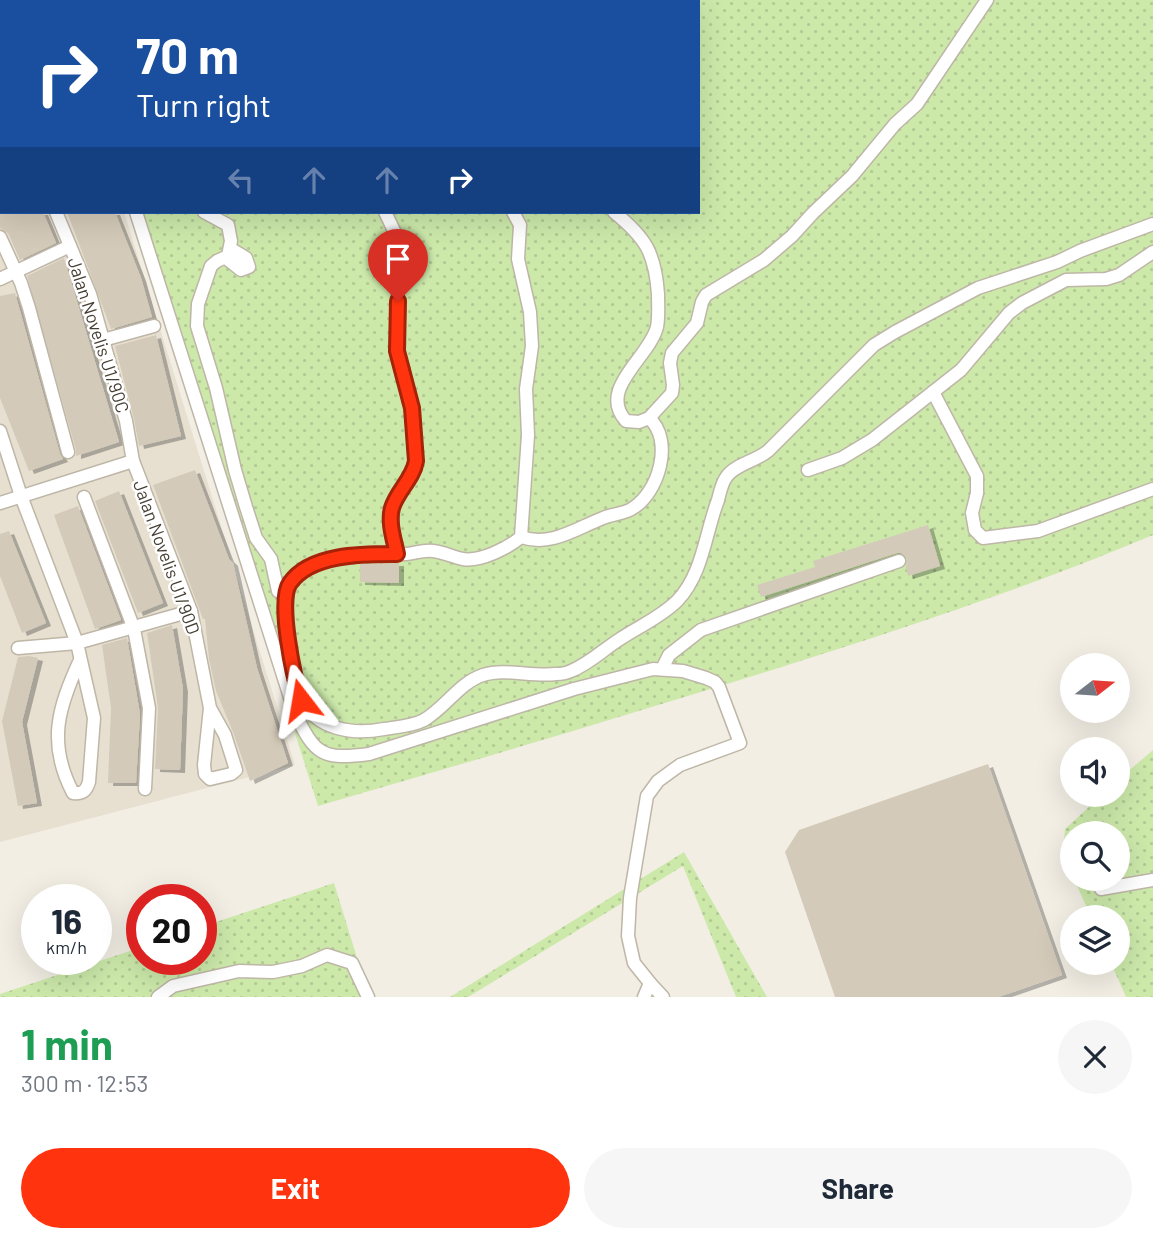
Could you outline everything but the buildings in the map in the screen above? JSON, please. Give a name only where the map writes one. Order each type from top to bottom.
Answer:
[{"type":"street","points":[[616,214],[647,245],[652,254],[658,307],[657,327],[617,394],[616,407],[626,421],[639,422],[649,418],[672,393],[672,352],[693,330],[706,295],[764,260],[852,176],[895,124],[917,104],[987,0]]},
{"type":"street","name":"Jalan Novelis U1/90C","points":[[57,214],[90,294],[126,421],[133,461]]},
{"type":"street","points":[[137,214],[295,713],[307,738],[316,747],[327,755],[336,757],[369,754],[574,690],[653,669],[683,671],[706,678],[719,687],[740,743],[680,765],[658,781],[648,796],[630,898],[628,936],[634,963],[663,997]]},
{"type":"street","points":[[208,214],[228,225],[228,253],[214,263],[205,282],[198,304],[197,326],[256,538],[271,559],[278,591],[286,592]]},
{"type":"street","points":[[386,214],[398,239],[397,351],[412,408],[416,449],[415,469],[393,507],[392,529],[397,554]]},
{"type":"street","points":[[514,214],[520,225],[518,259],[530,312],[532,346],[527,389],[528,435],[521,537]]},
{"type":"street","points":[[649,418],[661,435],[663,460],[649,491],[634,508],[557,538],[535,540],[521,537],[503,548],[473,559],[464,560],[435,551],[357,554],[334,558],[301,573],[291,582],[286,592],[288,643],[301,700],[313,714],[332,727],[350,733],[365,733],[418,723],[474,678],[486,674],[499,672],[528,676],[570,672],[675,603],[697,574],[708,528],[726,476],[768,452],[874,345],[978,288],[1057,262],[1153,224]]},
{"type":"street","points":[[0,237],[29,308],[68,452]]},
{"type":"street","points":[[0,279],[70,246]]},
{"type":"street","points":[[808,470],[842,457],[872,440],[961,370],[1009,313],[1032,297],[1066,280],[1106,279],[1119,275],[1153,253]]},
{"type":"street","points":[[1057,262],[1066,280]]},
{"type":"street","points":[[103,340],[153,326]]},
{"type":"street","points":[[933,392],[977,476],[977,493],[972,513],[975,530],[983,538],[1038,531],[1153,489]]},
{"type":"street","points":[[0,431],[21,496],[77,643],[94,718],[89,782],[87,789],[80,794],[73,793],[65,779],[57,736],[57,724],[67,688],[80,660]]},
{"type":"street","name":"Jalan Novelis U1/90D","points":[[0,503],[133,461],[191,611],[210,708],[204,765],[205,774],[210,779],[231,774],[236,770],[225,735],[210,708]]},
{"type":"street","points":[[84,497],[134,629],[149,708],[145,789]]},
{"type":"street","points":[[662,669],[669,654],[701,630],[899,561]]},
{"type":"street","points":[[18,648],[77,643],[191,611]]},
{"type":"street","points":[[1130,884],[1153,880]]},
{"type":"street","points":[[158,997],[173,986],[239,971],[272,972],[302,965],[327,955],[352,963],[368,997]]},
{"type":"street","points":[[644,997],[650,983]]},
{"type":"shaded area","points":[[0,214],[125,214],[295,765],[0,842]]},
{"type":"green space","points":[[700,0],[1153,0],[1153,535],[1010,591],[866,640],[656,706],[318,806],[131,214],[700,214]]},
{"type":"green space","points":[[1153,750],[1153,997],[1126,997],[1116,975],[1130,975],[1130,905],[1086,905],[1079,891],[1130,891],[1130,821],[1074,821],[1089,807],[1130,807],[1130,770]]},
{"type":"green space","points":[[684,852],[767,997],[736,997],[683,866],[468,997],[450,997]]},
{"type":"green space","points":[[334,883],[369,997],[0,997],[0,994],[57,975],[112,975],[112,957],[126,952],[126,975],[217,975],[217,922]]},
{"type":"route","points":[[301,700],[288,643],[286,592],[291,582],[301,573],[334,558],[357,554],[397,554],[392,529],[393,507],[415,469],[416,461],[412,408],[397,351],[398,301]]}]
